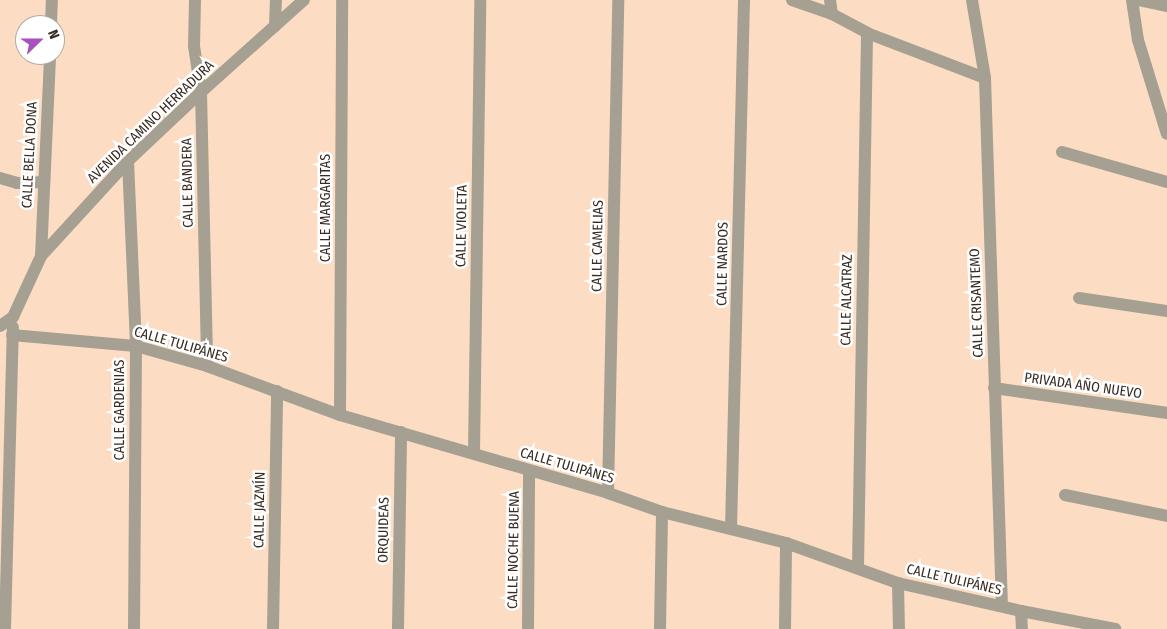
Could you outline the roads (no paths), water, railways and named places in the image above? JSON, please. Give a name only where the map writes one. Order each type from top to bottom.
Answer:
[{"type":"street","points":[[51,15],[52,0]]},
{"type":"street","name":"CALLE BANDERA","points":[[195,0],[194,46],[201,92],[208,366]]},
{"type":"street","points":[[275,26],[276,0]]},
{"type":"street","name":"AVENIDA CAMINO HERRADURA","points":[[13,317],[40,256],[128,161],[201,92],[304,0]]},
{"type":"street","name":"CALLE MARGARITAS","points":[[340,416],[342,0]]},
{"type":"street","name":"CALLE VIOLETA","points":[[474,453],[480,0]]},
{"type":"street","name":"CALLE CAMELIAS","points":[[608,493],[618,0]]},
{"type":"street","name":"CALLE NARDOS","points":[[731,529],[744,0]]},
{"type":"street","points":[[792,0],[832,14],[867,33],[985,78]]},
{"type":"street","points":[[830,0],[832,14]]},
{"type":"street","name":"CALLE CRISANTEMO","points":[[972,0],[985,78],[1002,606]]},
{"type":"street","points":[[1132,0],[1138,40],[1167,134]]},
{"type":"street","points":[[1138,0],[1167,6]]},
{"type":"street","name":"CALLE ALCATRAZ","points":[[858,567],[867,33]]},
{"type":"street","name":"CALLE BELLA DONA","points":[[40,256],[50,65]]},
{"type":"street","points":[[1062,152],[1167,182]]},
{"type":"street","name":"CALLE GARDENIAS","points":[[128,161],[136,346],[134,629]]},
{"type":"street","points":[[0,178],[17,183],[44,182]]},
{"type":"street","points":[[1079,298],[1167,311]]},
{"type":"street","points":[[0,326],[13,317]]},
{"type":"street","points":[[5,629],[13,317]]},
{"type":"street","name":"CALLE TULIPÁNES","points":[[12,335],[136,346],[208,366],[340,416],[474,453],[530,472],[608,493],[662,512],[786,543],[858,567],[898,583],[1021,612],[1115,629]]},
{"type":"street","name":"PRIVADA AÑO NUEVO","points":[[994,388],[1167,413]]},
{"type":"street","name":"CALLE JAZMÍN","points":[[272,629],[277,391]]},
{"type":"street","name":"ORQUIDEAS","points":[[398,629],[400,432]]},
{"type":"street","name":"CALLE NOCHE BUENA","points":[[528,629],[530,472]]},
{"type":"street","points":[[1064,495],[1167,516]]},
{"type":"street","points":[[660,629],[662,512]]},
{"type":"street","points":[[785,629],[786,543]]},
{"type":"street","points":[[898,583],[899,629]]},
{"type":"street","points":[[1021,612],[1022,629]]}]
